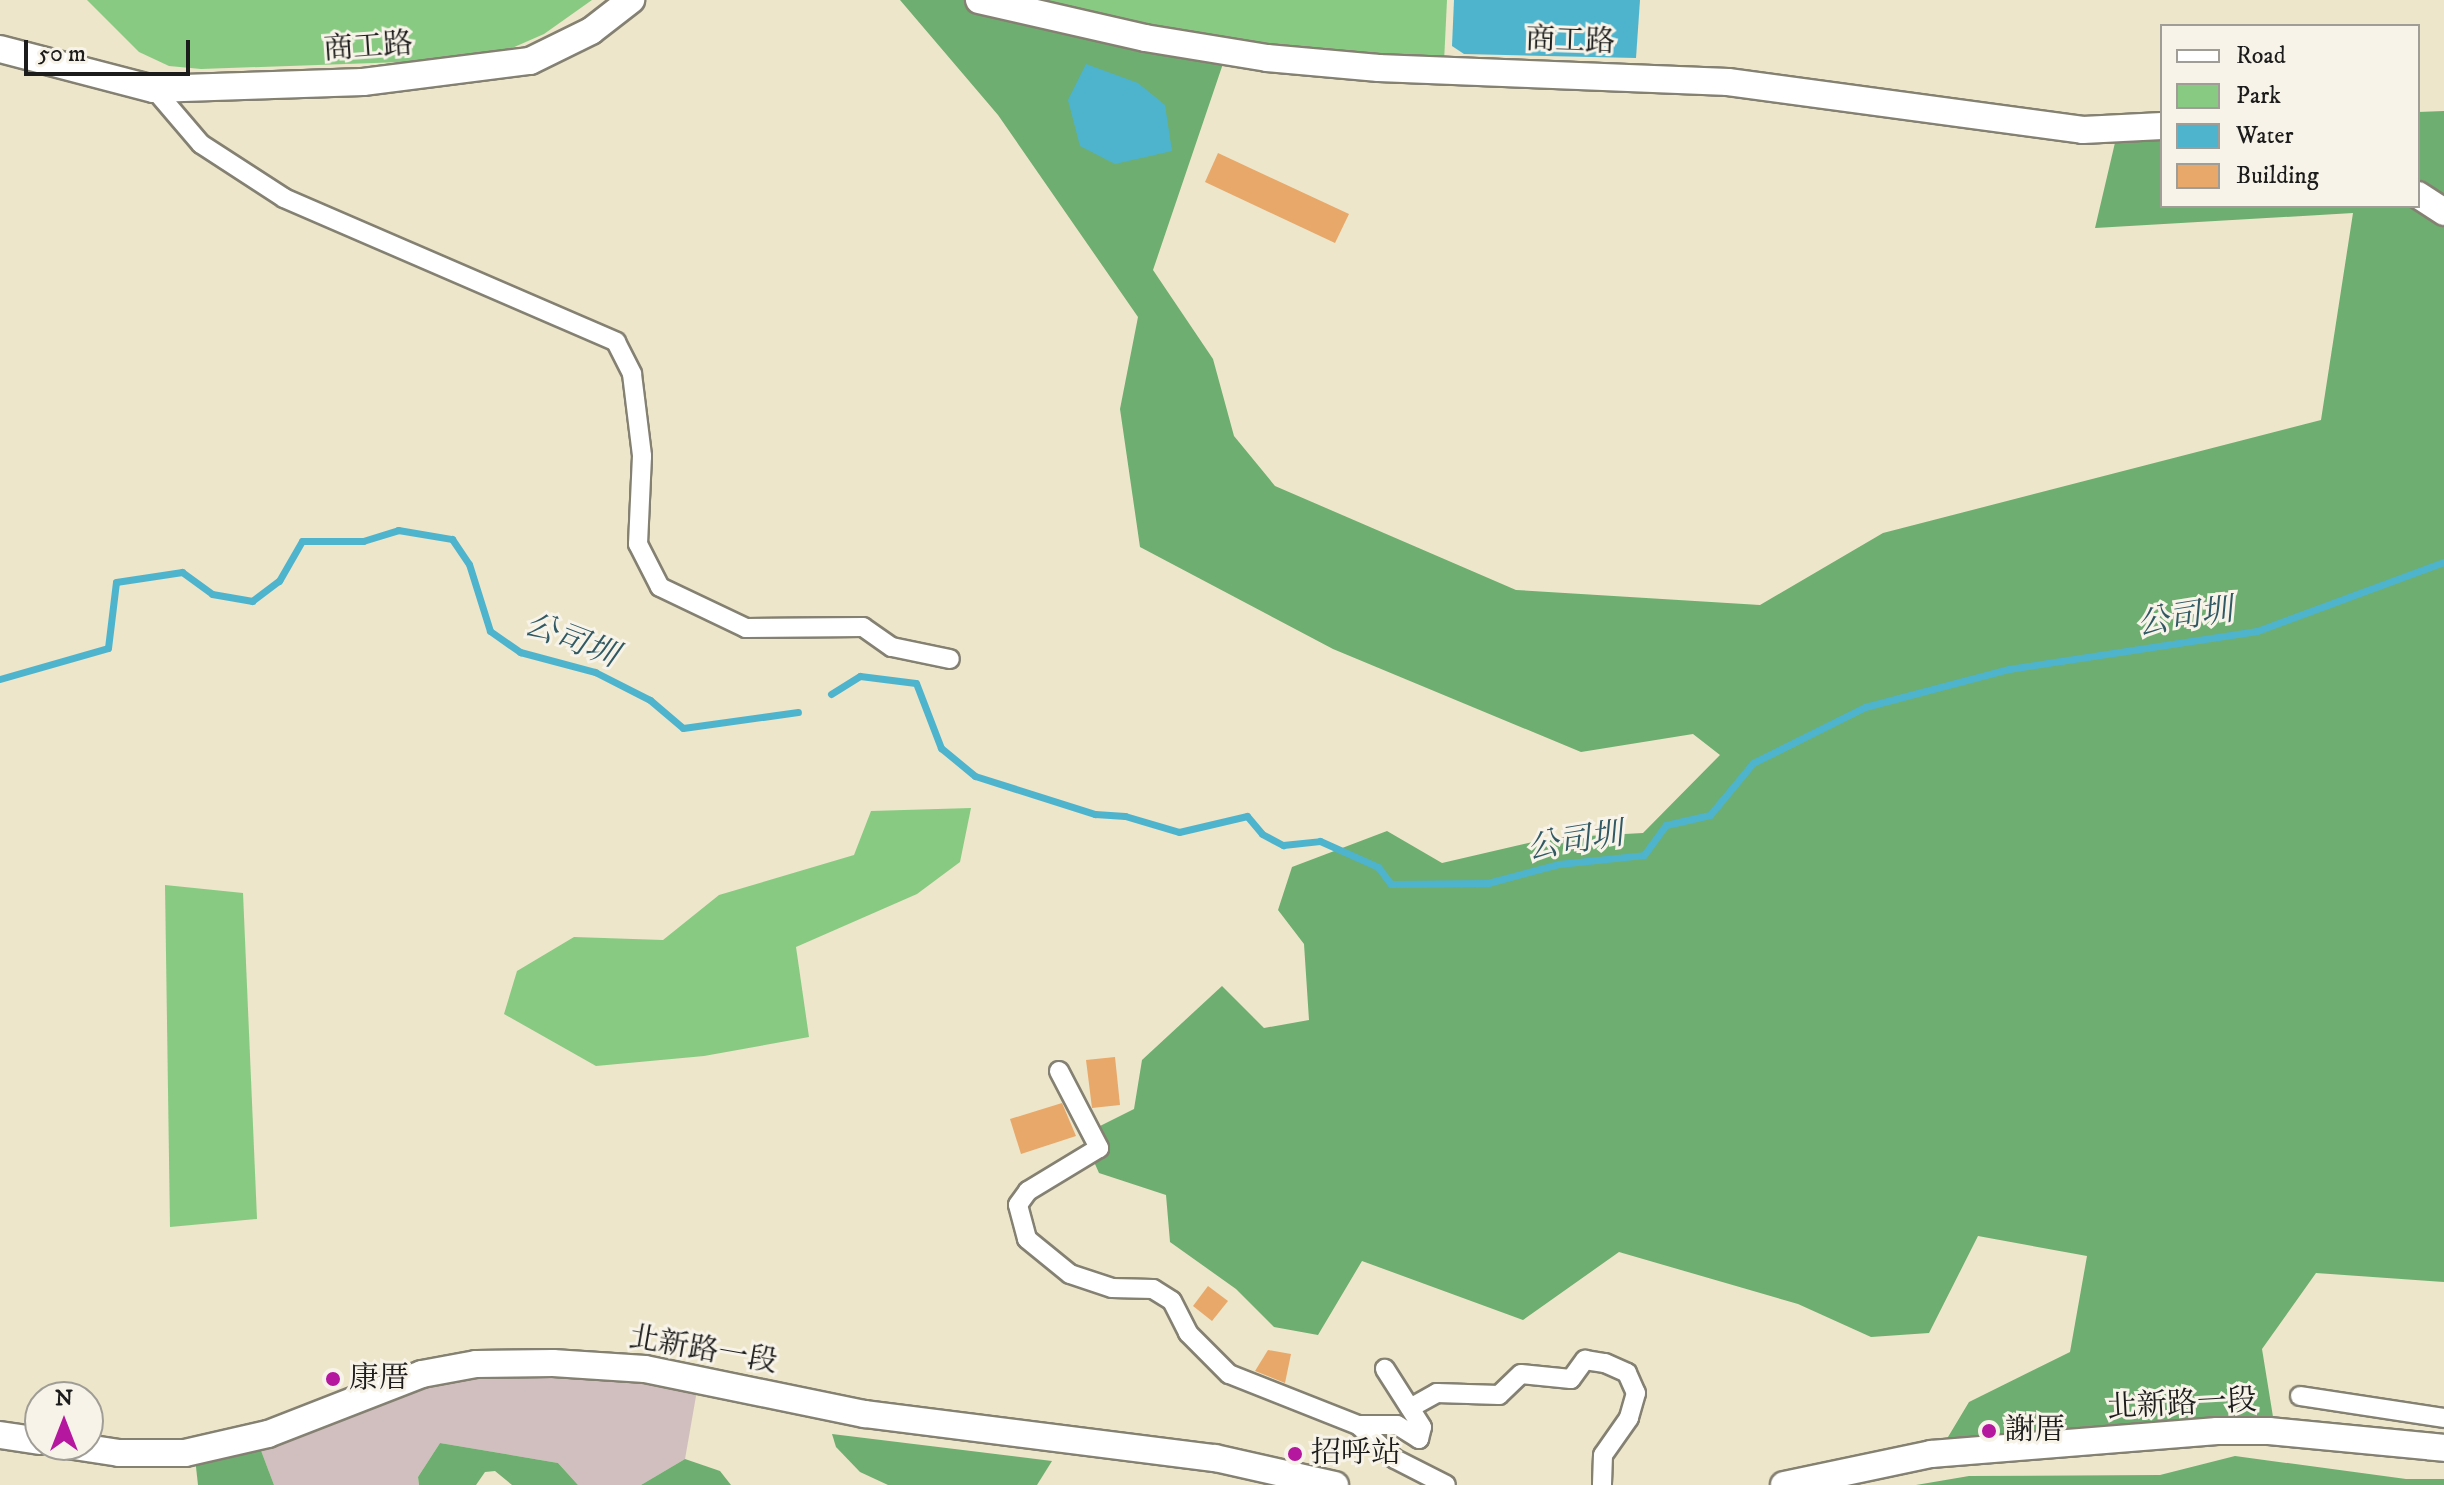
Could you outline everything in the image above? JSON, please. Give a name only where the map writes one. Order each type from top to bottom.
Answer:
[{"type":"main road","name":"商工路","points":[[0,49],[154,89],[363,82],[530,61],[591,31],[631,0]]},
{"type":"main road","name":"商工路","points":[[979,0],[1145,38],[1267,58],[1379,68],[1728,82],[2083,130],[2160,126]]},
{"type":"main road","points":[[2420,196],[2444,212]]},
{"type":"main road","name":"北新路一段","points":[[104,1451],[185,1453],[268,1434],[422,1374],[476,1364],[553,1363],[645,1369],[865,1414],[1215,1458],[1279,1478],[1335,1485]]},
{"type":"main road","name":"北新路一段","points":[[1784,1485],[1931,1454],[2217,1431],[2269,1431],[2444,1448]]},
{"type":"main road","points":[[0,1435],[24,1439]]},
{"type":"street","points":[[154,89],[201,144],[284,198],[616,342],[632,374],[642,456],[638,544],[660,587],[746,628],[863,627],[892,647],[950,659]]},
{"type":"street","points":[[1059,1071],[1099,1148],[1028,1191],[1018,1205],[1027,1239],[1070,1274],[1112,1288],[1153,1289],[1172,1301],[1188,1333],[1229,1374],[1358,1425],[1395,1459],[1446,1485]]},
{"type":"street","points":[[1410,1408],[1437,1393],[1499,1395],[1521,1374],[1571,1379],[1585,1360],[1605,1363],[1627,1373],[1636,1393],[1629,1418],[1603,1455],[1602,1485]]},
{"type":"street","points":[[1358,1425],[1397,1425],[1419,1439],[1422,1427],[1385,1369]]},
{"type":"street","points":[[2300,1396],[2444,1418]]},
{"type":"shaded area","points":[[458,1359],[699,1379],[685,1459],[641,1485],[578,1485],[558,1463],[440,1443],[418,1477],[419,1485],[274,1485],[254,1432],[319,1399]]},
{"type":"green space","points":[[87,0],[592,0],[544,34],[487,59],[201,69],[169,66],[139,52]]},
{"type":"green space","points":[[900,0],[992,0],[1230,43],[1153,270],[1213,359],[1234,436],[1275,486],[1516,590],[1760,605],[1883,533],[2321,420],[2353,213],[2095,228],[2121,117],[2160,116],[2160,208],[2420,208],[2420,112],[2444,111],[2444,1282],[2316,1273],[2262,1349],[2275,1429],[1942,1447],[1969,1402],[2070,1352],[2087,1256],[1978,1236],[1929,1333],[1871,1337],[1798,1304],[1619,1252],[1523,1320],[1362,1261],[1318,1335],[1274,1327],[1236,1289],[1170,1242],[1166,1195],[1099,1173],[1082,1135],[1134,1109],[1142,1060],[1222,986],[1264,1028],[1309,1020],[1304,944],[1278,910],[1292,867],[1387,831],[1442,863],[1550,838],[1643,833],[1720,755],[1693,734],[1581,752],[1333,649],[1140,547],[1120,409],[1138,317],[998,115]]},
{"type":"green space","points":[[1025,0],[1447,0],[1444,62],[1230,39]]},
{"type":"green space","points":[[971,808],[960,862],[917,894],[796,947],[809,1037],[704,1056],[596,1066],[504,1014],[517,971],[574,937],[663,940],[719,895],[854,855],[871,811]]},
{"type":"green space","points":[[165,885],[243,893],[257,1219],[170,1227]]},
{"type":"green space","points":[[254,1432],[274,1485],[198,1485],[194,1449]]},
{"type":"green space","points":[[832,1434],[1052,1461],[1037,1485],[888,1485],[860,1472],[836,1447]]},
{"type":"green space","points":[[440,1443],[558,1463],[578,1485],[512,1485],[495,1471],[485,1472],[476,1485],[419,1485],[418,1477]]},
{"type":"green space","points":[[2235,1456],[2406,1479],[2444,1479],[2444,1485],[1916,1485],[1969,1476],[2160,1475]]},
{"type":"green space","points":[[685,1459],[720,1471],[731,1485],[641,1485]]},
{"type":"water","points":[[1454,0],[1640,0],[1636,58],[1464,54],[1452,46]]},
{"type":"water","points":[[1086,64],[1138,83],[1165,105],[1172,151],[1115,164],[1080,146],[1068,100]]},
{"type":"building","points":[[1218,153],[1349,214],[1335,243],[1205,182]]},
{"type":"building","points":[[1115,1057],[1120,1105],[1092,1108],[1086,1060]]},
{"type":"building","points":[[1062,1103],[1076,1136],[1021,1154],[1010,1119]]},
{"type":"building","points":[[1208,1286],[1228,1301],[1212,1321],[1193,1306]]},
{"type":"building","points":[[1268,1350],[1291,1354],[1285,1383],[1255,1371]]},
{"type":"waterway","name":"公司圳","points":[[0,679],[108,648],[116,582],[182,572],[212,594],[252,601],[279,581],[302,541],[363,541],[398,530],[452,539],[469,564],[490,631],[520,652],[595,672],[650,700],[683,728],[798,712]]},
{"type":"waterway","name":"公司圳","points":[[831,694],[860,676],[916,683],[941,748],[975,776],[1095,814],[1125,816],[1179,832],[1247,816],[1262,834],[1283,845],[1320,841],[1378,867],[1391,884],[1488,883],[1559,864],[1644,855],[1666,825],[1710,815],[1753,763],[1865,707],[2009,669],[2257,631],[2444,562]]},
{"type":"place","name":"康厝","points":[[333,1379]]},
{"type":"place","name":"謝厝","points":[[1989,1431]]},
{"type":"place","name":"招呼站","points":[[1295,1454]]}]
